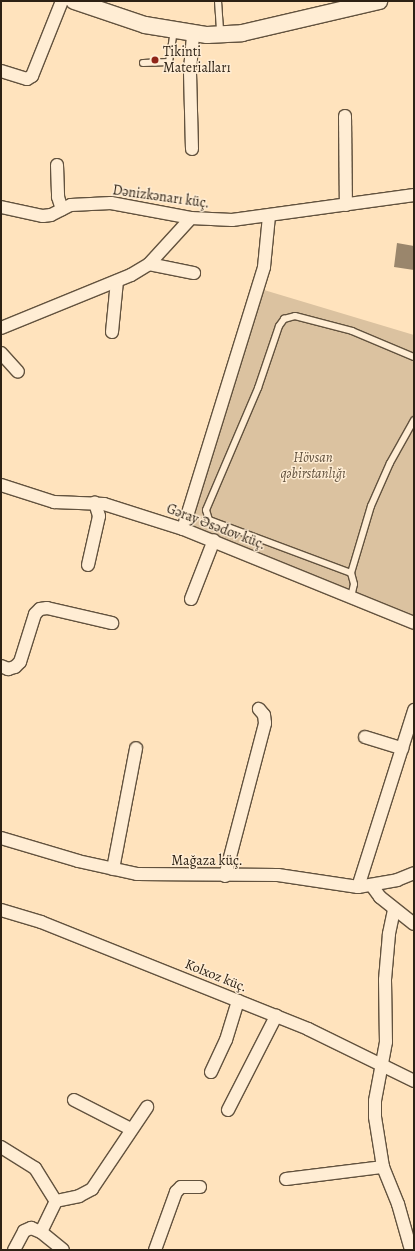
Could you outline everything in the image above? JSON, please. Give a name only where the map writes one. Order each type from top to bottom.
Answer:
[{"type":"main road","points":[[74,1],[145,25],[193,35],[242,33],[360,3],[379,1]]},
{"type":"street","points":[[1,72],[27,79],[32,76],[62,1]]},
{"type":"street","points":[[192,149],[190,70],[193,35]]},
{"type":"street","points":[[345,116],[346,205]]},
{"type":"street","points":[[57,165],[58,197],[62,209]]},
{"type":"street","name":"Dənizkənarı küç.","points":[[1,207],[43,216],[50,215],[71,205],[110,204],[191,218],[232,220],[414,195]]},
{"type":"street","points":[[183,529],[264,267],[269,216]]},
{"type":"street","points":[[1,328],[117,281],[149,264],[191,218]]},
{"type":"street","points":[[149,264],[194,274]]},
{"type":"street","points":[[112,332],[117,281]]},
{"type":"street","points":[[1,353],[18,372]]},
{"type":"street","name":"Gəray Əsədov küç.","points":[[1,485],[54,502],[96,503],[183,529],[214,540],[414,623]]},
{"type":"street","points":[[88,565],[99,516],[96,503]]},
{"type":"street","points":[[191,600],[214,540]]},
{"type":"street","points":[[1,666],[8,669],[16,667],[20,662],[35,614],[40,609],[47,608],[112,623]]},
{"type":"street","points":[[225,876],[265,723],[264,715],[259,709]]},
{"type":"street","points":[[358,887],[407,743],[414,710]]},
{"type":"street","points":[[365,737],[407,743]]},
{"type":"street","points":[[113,869],[136,748]]},
{"type":"street","name":"Mağaza küç.","points":[[1,838],[113,869],[137,874],[225,876],[278,875],[358,887],[372,886],[414,873]]},
{"type":"street","points":[[372,886],[394,910],[414,924]]},
{"type":"street","name":"Kolxoz küç.","points":[[1,910],[41,922],[276,1016],[414,1081]]},
{"type":"street","points":[[394,910],[388,942],[385,980],[386,1042],[375,1101],[375,1117],[383,1167],[398,1204],[412,1250]]},
{"type":"street","points":[[211,1072],[226,1040],[238,1001]]},
{"type":"street","points":[[228,1110],[276,1016]]},
{"type":"street","points":[[74,1100],[131,1129]]},
{"type":"street","points":[[56,1201],[80,1196],[92,1189],[147,1107]]},
{"type":"street","points":[[1,1147],[35,1168],[56,1201]]},
{"type":"street","points":[[286,1179],[383,1167]]},
{"type":"street","points":[[155,1250],[176,1192],[181,1187],[200,1187]]},
{"type":"street","points":[[41,1232],[56,1201]]},
{"type":"street","points":[[14,1250],[24,1231],[31,1228],[41,1232],[63,1250]]},
{"type":"lane","points":[[218,1],[220,35]]},
{"type":"lane","points":[[143,63],[169,62],[174,31]]},
{"type":"lane","points":[[351,573],[209,520],[206,510],[258,388],[279,326],[284,319],[295,316],[352,331],[414,357]]},
{"type":"lane","points":[[351,597],[354,584],[351,573],[371,506],[390,463],[414,420]]},
{"type":"green space","name":"Hövsan qəbirstanlığı","points":[[264,290],[414,335],[414,615],[189,525]]},
{"type":"building","points":[[397,243],[414,246],[414,270],[394,267]]},
{"type":"place","name":"Tikinti Materialları","points":[[155,60]]}]
